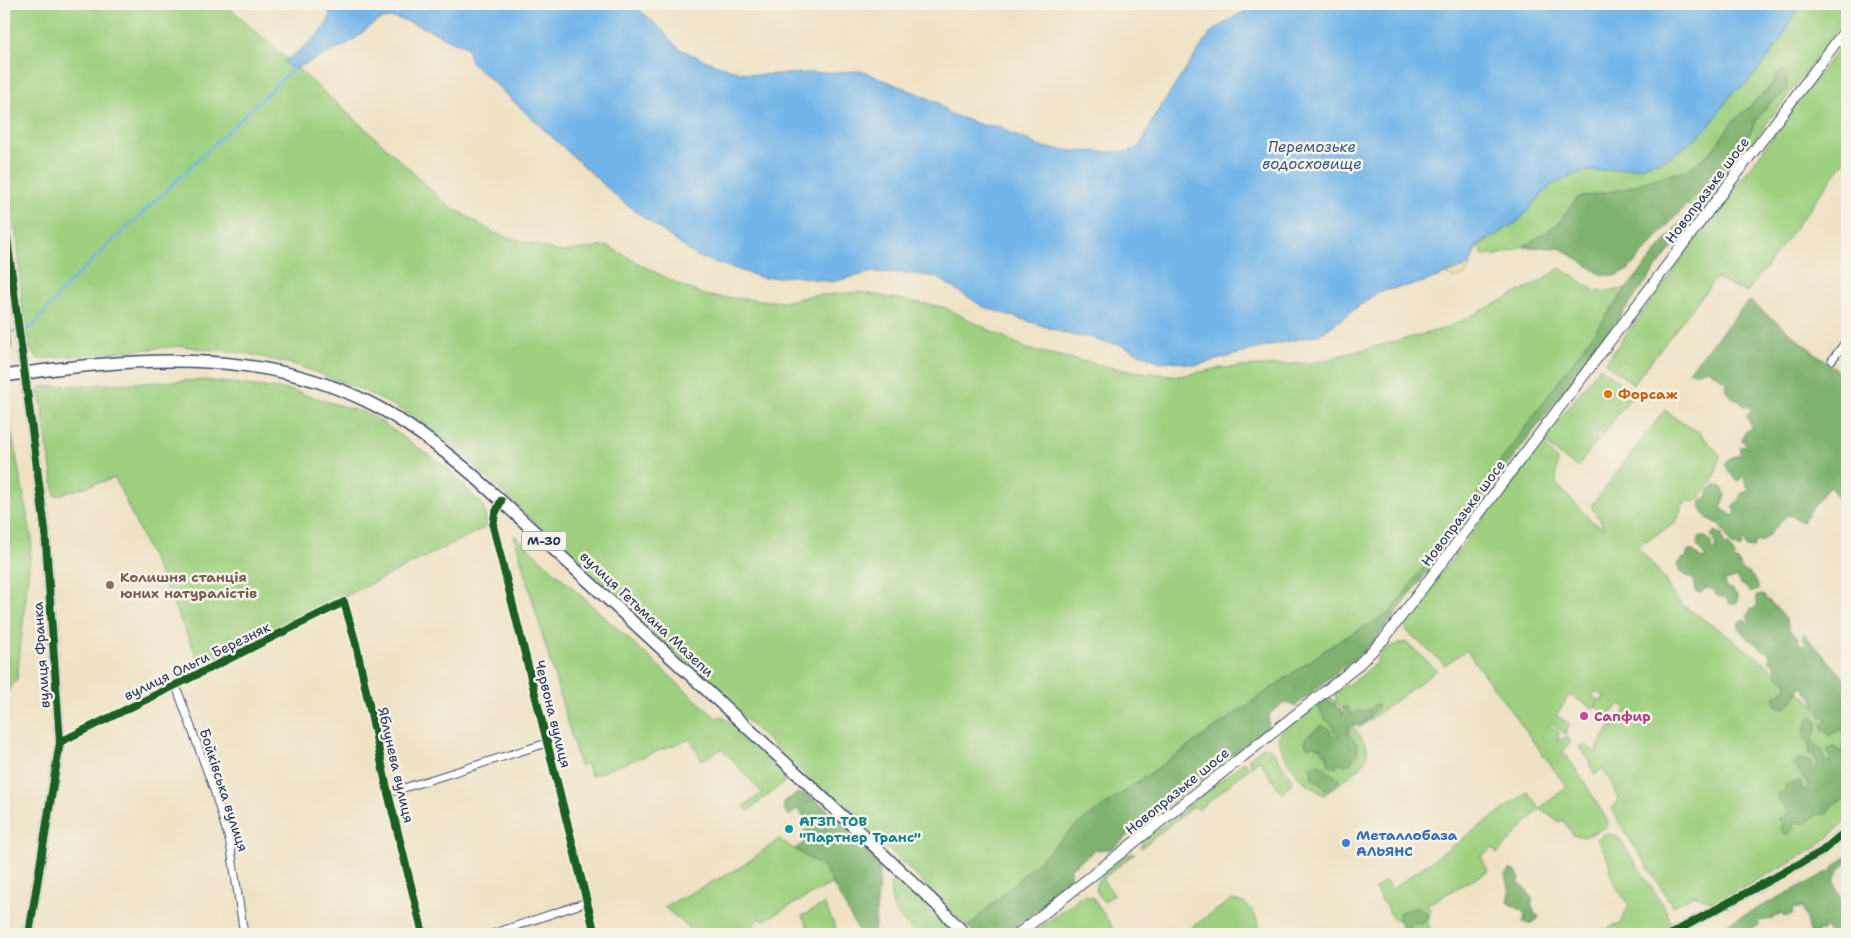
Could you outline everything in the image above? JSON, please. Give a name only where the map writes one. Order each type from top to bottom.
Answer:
[{"type":"highway","name":"вулиця Гетьмана Мазепи","points":[[4,376],[98,364],[157,360],[212,362],[289,374],[347,393],[389,414],[414,429],[450,456],[500,501],[810,786],[938,906],[965,934]]},
{"type":"main road","name":"Новопразьке шосе","points":[[1018,934],[1356,667],[1384,639],[1847,28]]},
{"type":"street","points":[[941,5],[960,4]]},
{"type":"street","name":"вулиця Франка","points":[[4,215],[45,529],[60,742],[29,934]]},
{"type":"street","points":[[1832,360],[1847,340]]},
{"type":"street","name":"Червона вулиця","points":[[500,501],[493,526],[595,934]]},
{"type":"street","name":"вулиця Ольги Березняк","points":[[60,742],[344,602]]},
{"type":"street","name":"Яблунева вулиця","points":[[344,602],[356,644],[388,793],[424,934]]},
{"type":"street","name":"Бойківська вулиця","points":[[176,686],[208,774],[230,843],[244,934]]},
{"type":"street","points":[[388,793],[547,743]]},
{"type":"street","points":[[1671,934],[1821,852],[1847,830]]},
{"type":"street","points":[[492,934],[587,902]]},
{"type":"green space","points":[[4,4],[225,4],[378,140],[445,203],[494,233],[560,252],[608,246],[682,286],[707,296],[784,302],[810,296],[859,292],[943,307],[1028,349],[1123,370],[1180,376],[1221,368],[1312,363],[1447,328],[1541,281],[1560,268],[1597,292],[1626,289],[1390,613],[1338,642],[1077,825],[968,927],[894,854],[862,828],[453,446],[400,409],[360,389],[299,366],[250,354],[181,346],[38,359],[29,348],[24,329],[18,245],[4,170]]},
{"type":"green space","points":[[1799,4],[1847,4],[1847,17],[1703,208],[1686,205],[1704,185],[1738,154],[1762,111],[1787,89],[1777,74],[1772,85],[1732,123],[1713,150],[1686,171],[1662,176],[1624,189],[1577,198],[1558,223],[1543,235],[1534,241],[1502,254],[1484,256],[1477,247],[1517,222],[1551,185],[1582,172],[1640,167],[1670,157],[1694,140],[1709,126],[1733,92],[1748,83],[1763,64],[1780,41]]},
{"type":"green space","points":[[1847,38],[1847,158],[1747,293],[1716,278],[1633,384],[1605,363],[1792,111],[1793,107]]},
{"type":"green space","points":[[1783,69],[1787,79],[1787,89],[1762,111],[1738,154],[1704,185],[1627,271],[1614,276],[1600,274],[1560,248],[1524,247],[1558,224],[1577,198],[1624,189],[1662,176],[1686,171],[1713,150],[1732,123],[1772,85],[1777,74]]},
{"type":"green space","points":[[1684,218],[1694,218],[1369,647],[1295,706],[1284,703],[1269,714],[1268,727],[1111,849],[1095,850],[1071,868],[1069,883],[1007,934],[975,934],[968,927],[1077,825],[1338,641],[1390,613],[1626,289]]},
{"type":"green space","points":[[4,277],[12,347],[4,362]]},
{"type":"green space","points":[[1747,302],[1751,302],[1847,378],[1847,514],[1830,485],[1802,522],[1790,515],[1786,516],[1763,541],[1756,542],[1753,548],[1746,547],[1744,541],[1741,541],[1742,546],[1740,549],[1731,544],[1719,524],[1707,518],[1700,506],[1701,501],[1707,497],[1709,490],[1716,484],[1721,487],[1726,495],[1721,508],[1733,516],[1736,512],[1733,507],[1741,494],[1751,489],[1746,486],[1744,476],[1737,482],[1725,463],[1730,458],[1740,455],[1740,447],[1747,446],[1742,440],[1745,432],[1751,428],[1746,416],[1751,411],[1749,406],[1744,407],[1740,400],[1727,393],[1725,387],[1728,383],[1712,372],[1707,369],[1694,373],[1689,371]]},
{"type":"green space","points":[[1600,367],[1631,391],[1632,396],[1602,436],[1598,433],[1595,436],[1599,439],[1577,467],[1546,445],[1545,438]]},
{"type":"green space","points":[[204,380],[290,390],[371,415],[446,467],[483,506],[488,526],[202,667],[115,478],[55,496],[39,387]]},
{"type":"green space","points":[[4,393],[32,539],[17,679],[4,697]]},
{"type":"green space","points":[[1665,410],[1699,432],[1720,455],[1714,480],[1697,501],[1684,502],[1676,523],[1637,546],[1664,578],[1673,595],[1685,607],[1766,664],[1847,732],[1847,820],[1819,846],[1716,903],[1694,895],[1673,906],[1620,824],[1612,808],[1619,798],[1603,768],[1595,775],[1589,764],[1590,762],[1579,747],[1585,745],[1597,753],[1598,750],[1596,749],[1610,727],[1615,727],[1610,724],[1613,718],[1619,721],[1627,708],[1620,704],[1613,711],[1606,714],[1596,707],[1592,708],[1570,695],[1556,715],[1571,725],[1567,729],[1566,735],[1551,723],[1549,725],[1559,733],[1558,741],[1566,737],[1570,740],[1570,743],[1563,751],[1608,822],[1607,827],[1584,837],[1573,835],[1563,820],[1559,822],[1540,809],[1497,854],[1493,848],[1481,856],[1488,871],[1426,905],[1431,909],[1427,926],[1433,930],[1433,934],[1406,934],[1398,920],[1395,921],[1375,889],[1385,881],[1392,889],[1528,792],[1540,808],[1567,787],[1466,650],[1445,665],[1408,632],[1404,625],[1406,619],[1541,443],[1557,460],[1556,483],[1591,521],[1605,528],[1591,506]],"holes":[[[1595,691],[1604,696],[1601,701],[1592,696]]]},
{"type":"green space","points":[[1715,531],[1722,534],[1724,545],[1729,545],[1735,556],[1733,560],[1738,561],[1743,572],[1747,572],[1758,585],[1758,590],[1750,593],[1736,577],[1725,580],[1726,587],[1733,590],[1738,597],[1736,603],[1730,604],[1725,597],[1719,597],[1712,589],[1706,588],[1701,593],[1696,592],[1694,580],[1683,574],[1677,564],[1686,558],[1688,551],[1694,551],[1701,559],[1706,558],[1697,545],[1699,537],[1706,537],[1712,544],[1713,552],[1715,552],[1716,545],[1711,535]]},
{"type":"green space","points":[[514,535],[716,718],[722,716],[786,774],[783,783],[748,811],[744,806],[762,793],[722,749],[702,760],[690,739],[591,776],[586,764],[580,766]]},
{"type":"green space","points":[[1763,595],[1786,619],[1789,630],[1798,637],[1798,643],[1804,645],[1806,643],[1802,639],[1804,634],[1847,681],[1847,738],[1840,729],[1829,736],[1822,729],[1826,719],[1814,707],[1814,700],[1801,686],[1793,701],[1785,708],[1778,707],[1774,702],[1775,696],[1787,688],[1787,680],[1778,678],[1774,664],[1769,661],[1770,654],[1742,633],[1738,623],[1746,620],[1749,624],[1747,616],[1751,609],[1756,608],[1757,596]]},
{"type":"green space","points":[[1406,642],[1437,670],[1359,728],[1336,702],[1335,692],[1360,677],[1377,662],[1381,652]]},
{"type":"green space","points":[[1324,697],[1332,699],[1366,744],[1368,756],[1359,769],[1324,795],[1298,776],[1285,756],[1278,738],[1279,734]]},
{"type":"green space","points":[[1324,701],[1334,704],[1335,708],[1339,709],[1343,714],[1344,707],[1348,707],[1351,714],[1361,710],[1368,710],[1375,704],[1379,706],[1370,714],[1370,717],[1364,724],[1349,726],[1349,734],[1357,744],[1358,754],[1354,756],[1351,763],[1344,765],[1341,763],[1336,768],[1329,765],[1327,755],[1322,751],[1322,747],[1313,745],[1308,747],[1305,744],[1306,737],[1322,725],[1338,738],[1339,735],[1333,730],[1334,726],[1327,721],[1319,709],[1319,705]]},
{"type":"green space","points":[[1812,716],[1815,718],[1818,727],[1813,737],[1813,743],[1823,750],[1825,760],[1830,762],[1832,759],[1827,750],[1833,747],[1842,752],[1844,743],[1847,741],[1847,798],[1832,805],[1827,814],[1818,814],[1804,824],[1799,822],[1793,823],[1794,828],[1787,835],[1784,834],[1781,827],[1783,823],[1778,819],[1789,813],[1778,800],[1779,793],[1784,791],[1787,784],[1801,781],[1802,789],[1806,790],[1809,783],[1793,765],[1798,759],[1811,761],[1813,772],[1818,763],[1813,753],[1808,754],[1810,747],[1803,734],[1808,719]]},
{"type":"green space","points":[[1263,747],[1271,749],[1275,753],[1293,781],[1282,794],[1259,760],[1251,766],[1249,762],[1249,758]]},
{"type":"green space","points":[[1244,762],[1250,768],[1198,810],[1194,806],[1141,848],[1142,842]]},
{"type":"green space","points":[[1314,763],[1326,767],[1328,772],[1337,777],[1339,781],[1327,790],[1312,778],[1310,766]]},
{"type":"green space","points":[[798,793],[807,794],[825,807],[877,858],[880,871],[874,934],[860,934],[824,868],[795,849],[805,842],[800,835],[811,826],[797,809],[789,816],[783,808],[785,801]]},
{"type":"green space","points":[[1605,834],[1615,835],[1619,838],[1666,910],[1671,923],[1670,928],[1658,934],[1589,934],[1620,924],[1629,905],[1618,890],[1609,871],[1611,865],[1597,839]]},
{"type":"green space","points":[[779,839],[825,869],[833,883],[764,920],[759,918],[751,928],[753,934],[697,934],[664,907],[741,867]]},
{"type":"green space","points":[[1135,853],[1102,879],[1114,895],[1104,902],[1096,889],[1100,878],[1117,861]]},
{"type":"green space","points":[[1847,855],[1847,863],[1836,875],[1835,882],[1847,914],[1847,934],[1831,934],[1824,926],[1823,931],[1816,931],[1817,934],[1811,934],[1801,905],[1800,908],[1792,909],[1793,914],[1784,917],[1782,913],[1778,914],[1778,916],[1773,916],[1773,919],[1758,921],[1759,925],[1735,934],[1707,934],[1830,871]]},
{"type":"green space","points":[[1510,870],[1515,871],[1520,878],[1518,883],[1524,886],[1533,900],[1531,904],[1535,914],[1539,916],[1538,919],[1529,924],[1523,922],[1525,917],[1523,911],[1508,903],[1510,892],[1505,874]]},
{"type":"green space","points":[[894,881],[904,884],[954,934],[917,934],[896,913],[892,902],[890,884]]},
{"type":"green space","points":[[1083,895],[1092,897],[1117,934],[1032,934]]},
{"type":"green space","points":[[1231,900],[1244,903],[1252,911],[1263,934],[1192,934],[1190,932],[1193,926]]},
{"type":"green space","points":[[824,904],[836,928],[823,934],[812,934],[802,916]]},
{"type":"green space","points":[[1417,907],[1427,913],[1427,918],[1423,923],[1413,922],[1407,932],[1405,932],[1398,920],[1400,912]]},
{"type":"sand","points":[[1470,265],[1468,272],[1462,276],[1453,278],[1446,274]]},
{"type":"water","name":"Перемозьке водосховище","points":[[325,4],[633,4],[659,27],[678,48],[730,69],[755,75],[862,71],[926,97],[940,104],[950,114],[982,125],[1002,127],[1011,134],[1040,147],[1073,151],[1127,152],[1140,147],[1155,115],[1211,32],[1249,8],[1259,4],[1799,4],[1780,41],[1748,83],[1733,92],[1709,126],[1694,140],[1670,157],[1640,167],[1582,172],[1551,185],[1517,222],[1477,246],[1470,265],[1421,283],[1378,292],[1321,334],[1197,365],[1172,361],[1160,362],[1121,345],[1102,342],[1089,337],[1074,336],[984,307],[936,277],[907,273],[873,272],[832,282],[794,276],[763,278],[696,256],[618,198],[471,62],[467,48],[439,34],[396,18],[382,19],[345,45],[293,70],[284,62],[308,44],[328,22],[328,10]]},
{"type":"waterway","points":[[21,329],[32,327],[68,284],[294,68]]},
{"type":"waterway","points":[[4,334],[16,331]]},
{"type":"cycle path","points":[[4,215],[45,529],[60,742],[29,934]]},
{"type":"cycle path","points":[[501,501],[495,514],[493,526],[595,934]]},
{"type":"cycle path","points":[[60,742],[344,602],[356,644],[388,793],[423,934]]},
{"type":"cycle path","points":[[1671,934],[1821,852],[1847,830]]},
{"type":"place","name":"Форсаж","points":[[1608,394]]},
{"type":"place","name":"Колишня станція юних натуралістів","points":[[110,585]]},
{"type":"place","name":"Сапфир","points":[[1584,716]]},
{"type":"place","name":"АГЗП ТОВ \"Партнер Транс\"","points":[[789,829]]},
{"type":"place","name":"Металлобаза АЛЬЯНС","points":[[1346,843]]}]
